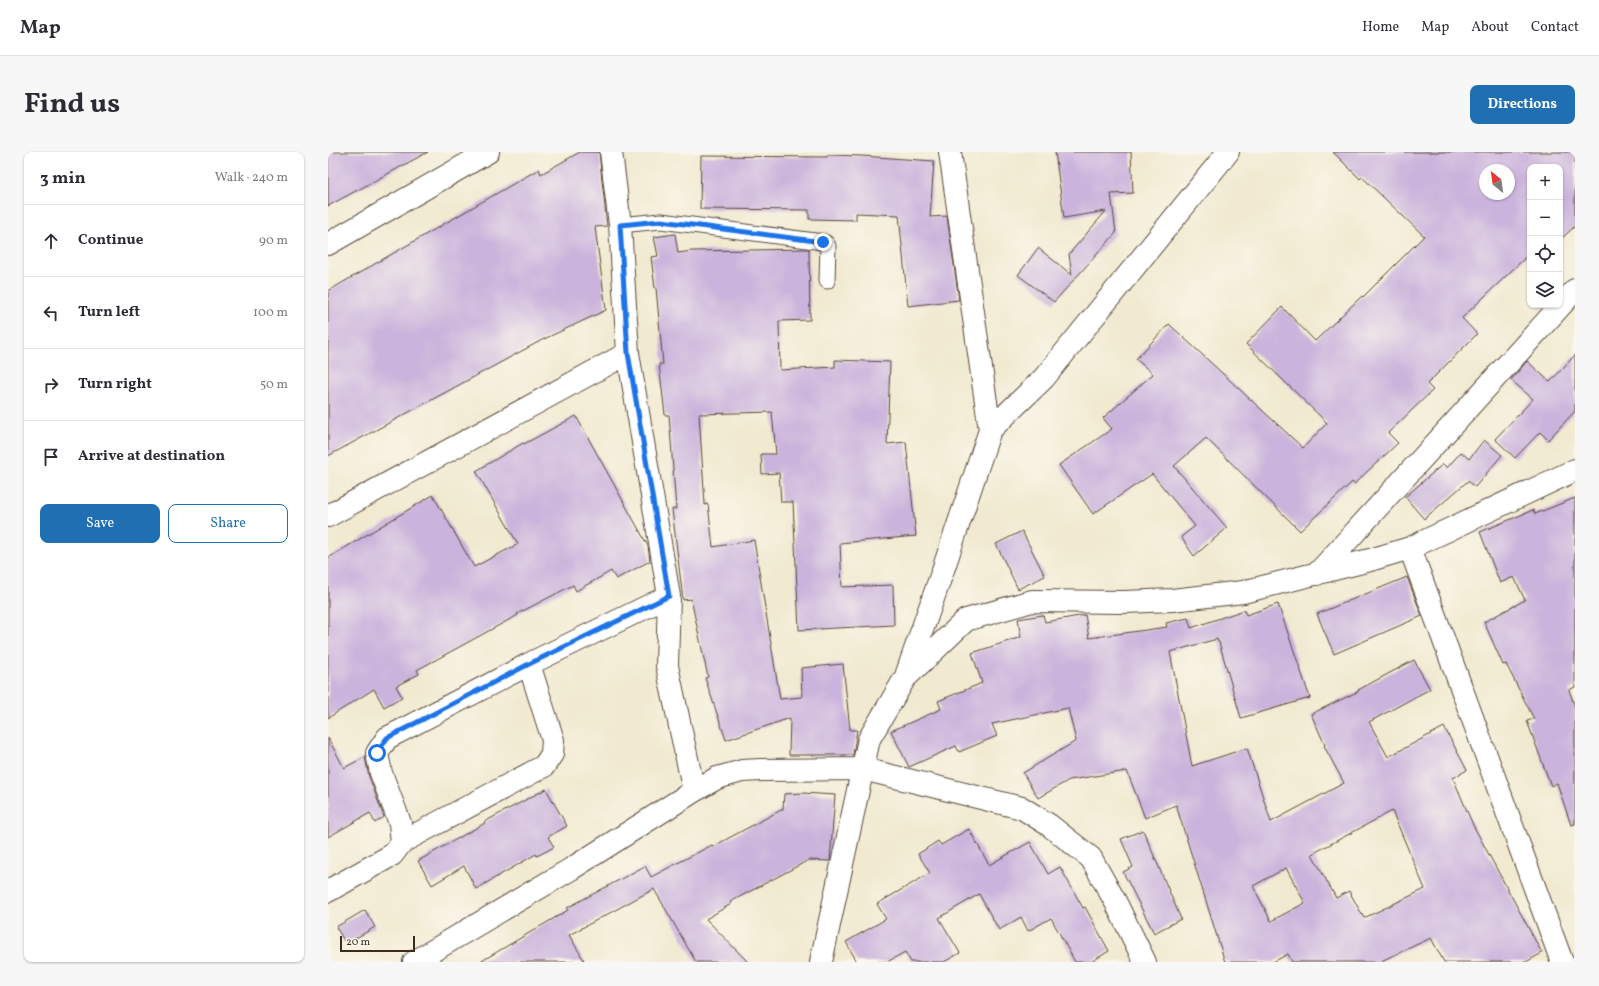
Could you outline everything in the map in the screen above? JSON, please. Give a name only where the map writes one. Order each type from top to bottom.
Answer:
[{"type":"street","points":[[328,244],[488,152]]},
{"type":"street","points":[[611,152],[620,225],[628,353],[669,596],[667,666],[694,791]]},
{"type":"street","points":[[821,962],[869,740],[905,678],[990,430],[950,152]]},
{"type":"street","points":[[990,430],[1044,378],[1228,152]]},
{"type":"street","points":[[1317,574],[1575,290]]},
{"type":"street","points":[[328,516],[628,353]]},
{"type":"street","points":[[905,678],[966,620],[1032,601],[1124,602],[1172,600],[1243,592],[1317,574],[1410,548],[1575,470]]},
{"type":"street","points":[[1410,548],[1562,962]]},
{"type":"street","points":[[402,842],[400,823],[381,773],[377,753],[387,738],[529,664],[669,596]]},
{"type":"street","points":[[328,891],[392,856],[402,842],[544,766],[552,754],[554,740],[529,664]]},
{"type":"street","points":[[414,962],[571,869],[717,778],[742,771],[863,769],[1022,808],[1048,825],[1091,858],[1115,901],[1144,962]]},
{"type":"lane","points":[[620,225],[661,221],[823,242],[828,246],[827,281]]},
{"type":"building","points":[[328,152],[428,152],[328,206]]},
{"type":"building","points":[[580,152],[599,152],[607,226],[595,227],[606,310],[542,340],[328,456],[328,291],[539,169],[541,174]]},
{"type":"building","points":[[1055,152],[1131,152],[1133,193],[1111,194],[1116,233],[1054,302],[1018,275],[1038,248],[1072,275],[1069,254],[1106,211],[1064,218]]},
{"type":"building","points":[[1333,152],[1575,152],[1575,226],[1563,237],[1563,164],[1527,164],[1527,256],[1462,318],[1477,334],[1427,384],[1433,390],[1388,433],[1398,443],[1354,484],[1352,482],[1300,531],[1206,438],[1174,466],[1227,528],[1194,556],[1181,537],[1195,526],[1152,474],[1093,514],[1059,465],[1112,429],[1103,418],[1153,374],[1136,359],[1169,324],[1303,448],[1327,423],[1246,344],[1282,307],[1315,341],[1362,296],[1363,297],[1424,236],[1362,177],[1360,179]]},
{"type":"building","points":[[827,155],[934,161],[930,217],[947,216],[959,300],[908,306],[899,215],[856,213],[856,220],[809,219],[809,210],[700,209],[701,156],[827,157]]},
{"type":"building","points":[[675,234],[678,253],[692,251],[809,249],[810,320],[779,321],[780,370],[835,367],[835,360],[890,362],[887,444],[906,442],[916,536],[840,543],[842,587],[893,585],[894,625],[799,630],[793,502],[781,502],[779,473],[762,474],[761,454],[776,454],[772,412],[699,414],[705,505],[708,504],[713,547],[754,540],[780,699],[802,697],[801,668],[843,664],[850,730],[857,730],[853,755],[789,755],[790,718],[726,740],[705,678],[708,677],[691,599],[683,600],[672,509],[676,509],[669,415],[665,415],[659,364],[663,364],[656,288],[651,257],[658,256],[654,237]]},
{"type":"building","points":[[1575,355],[1575,411],[1548,440],[1540,432],[1515,458],[1495,439],[1533,399],[1511,380],[1527,361],[1550,382]]},
{"type":"building","points":[[576,416],[648,546],[650,561],[616,579],[611,571],[576,591],[573,585],[517,614],[518,615],[417,670],[419,674],[396,686],[402,697],[384,707],[374,689],[328,718],[328,558],[433,495],[474,567],[518,544],[476,471],[523,443],[524,444]]},
{"type":"building","points":[[1484,440],[1502,455],[1475,487],[1468,481],[1424,519],[1405,497],[1443,464],[1447,468],[1461,452],[1469,459]]},
{"type":"building","points":[[1575,498],[1575,687],[1569,690],[1575,707],[1575,824],[1571,825],[1557,783],[1551,786],[1527,721],[1534,719],[1506,664],[1503,665],[1484,622],[1525,600],[1514,577],[1500,583],[1480,532],[1533,510],[1535,514]]},
{"type":"building","points":[[1022,531],[1045,576],[1018,589],[996,544]]},
{"type":"building","points":[[1407,577],[1422,616],[1334,654],[1317,614]]},
{"type":"building","points":[[1278,604],[1310,698],[1241,718],[1217,639],[1170,652],[1192,766],[1247,748],[1271,822],[1344,783],[1324,746],[1325,745],[1311,714],[1359,691],[1358,690],[1414,660],[1430,689],[1369,722],[1388,757],[1444,727],[1467,770],[1453,778],[1473,825],[1542,953],[1526,962],[1444,962],[1431,938],[1379,962],[1292,962],[1288,954],[1273,962],[1225,962],[1176,805],[1145,818],[1127,771],[1069,780],[1038,798],[1023,773],[1076,741],[1068,708],[992,724],[997,736],[959,752],[956,746],[909,767],[891,731],[941,709],[938,701],[982,683],[972,653],[1021,637],[1018,619],[1043,615],[1045,622],[1085,615],[1089,638],[1167,627],[1166,623],[1188,618],[1191,628],[1244,610],[1246,615]],"holes":[[[1392,811],[1425,889],[1364,918],[1349,891],[1336,898],[1312,854]],[[1286,868],[1305,903],[1271,921],[1253,886]]]},
{"type":"building","points":[[328,738],[344,768],[365,757],[369,777],[384,817],[375,823],[370,813],[328,837]]},
{"type":"building","points":[[546,789],[567,826],[548,837],[554,847],[537,856],[536,854],[476,889],[464,866],[432,885],[418,861],[485,823],[484,822]]},
{"type":"building","points":[[803,793],[835,795],[830,861],[809,860],[730,902],[731,904],[706,919],[748,962],[696,962],[654,889],[569,935],[585,962],[480,962],[568,910],[567,908],[645,866],[651,877],[712,845],[712,847],[783,809],[784,794]]},
{"type":"building","points":[[969,829],[989,865],[1030,842],[1048,874],[1060,867],[1083,908],[1085,907],[1109,951],[1091,962],[1075,962],[1051,918],[1028,931],[1021,917],[999,930],[979,894],[939,918],[960,953],[944,962],[911,962],[905,952],[887,962],[857,962],[846,942],[886,919],[877,904],[930,873],[918,854],[938,841],[941,845]]},
{"type":"building","points":[[1143,830],[1181,919],[1154,933],[1123,872],[1133,867],[1121,839]]},
{"type":"building","points":[[365,910],[375,927],[346,944],[336,927]]},
{"type":"route","points":[[377,753],[387,738],[529,664],[669,596],[628,353],[620,225],[661,221],[823,242]]}]
